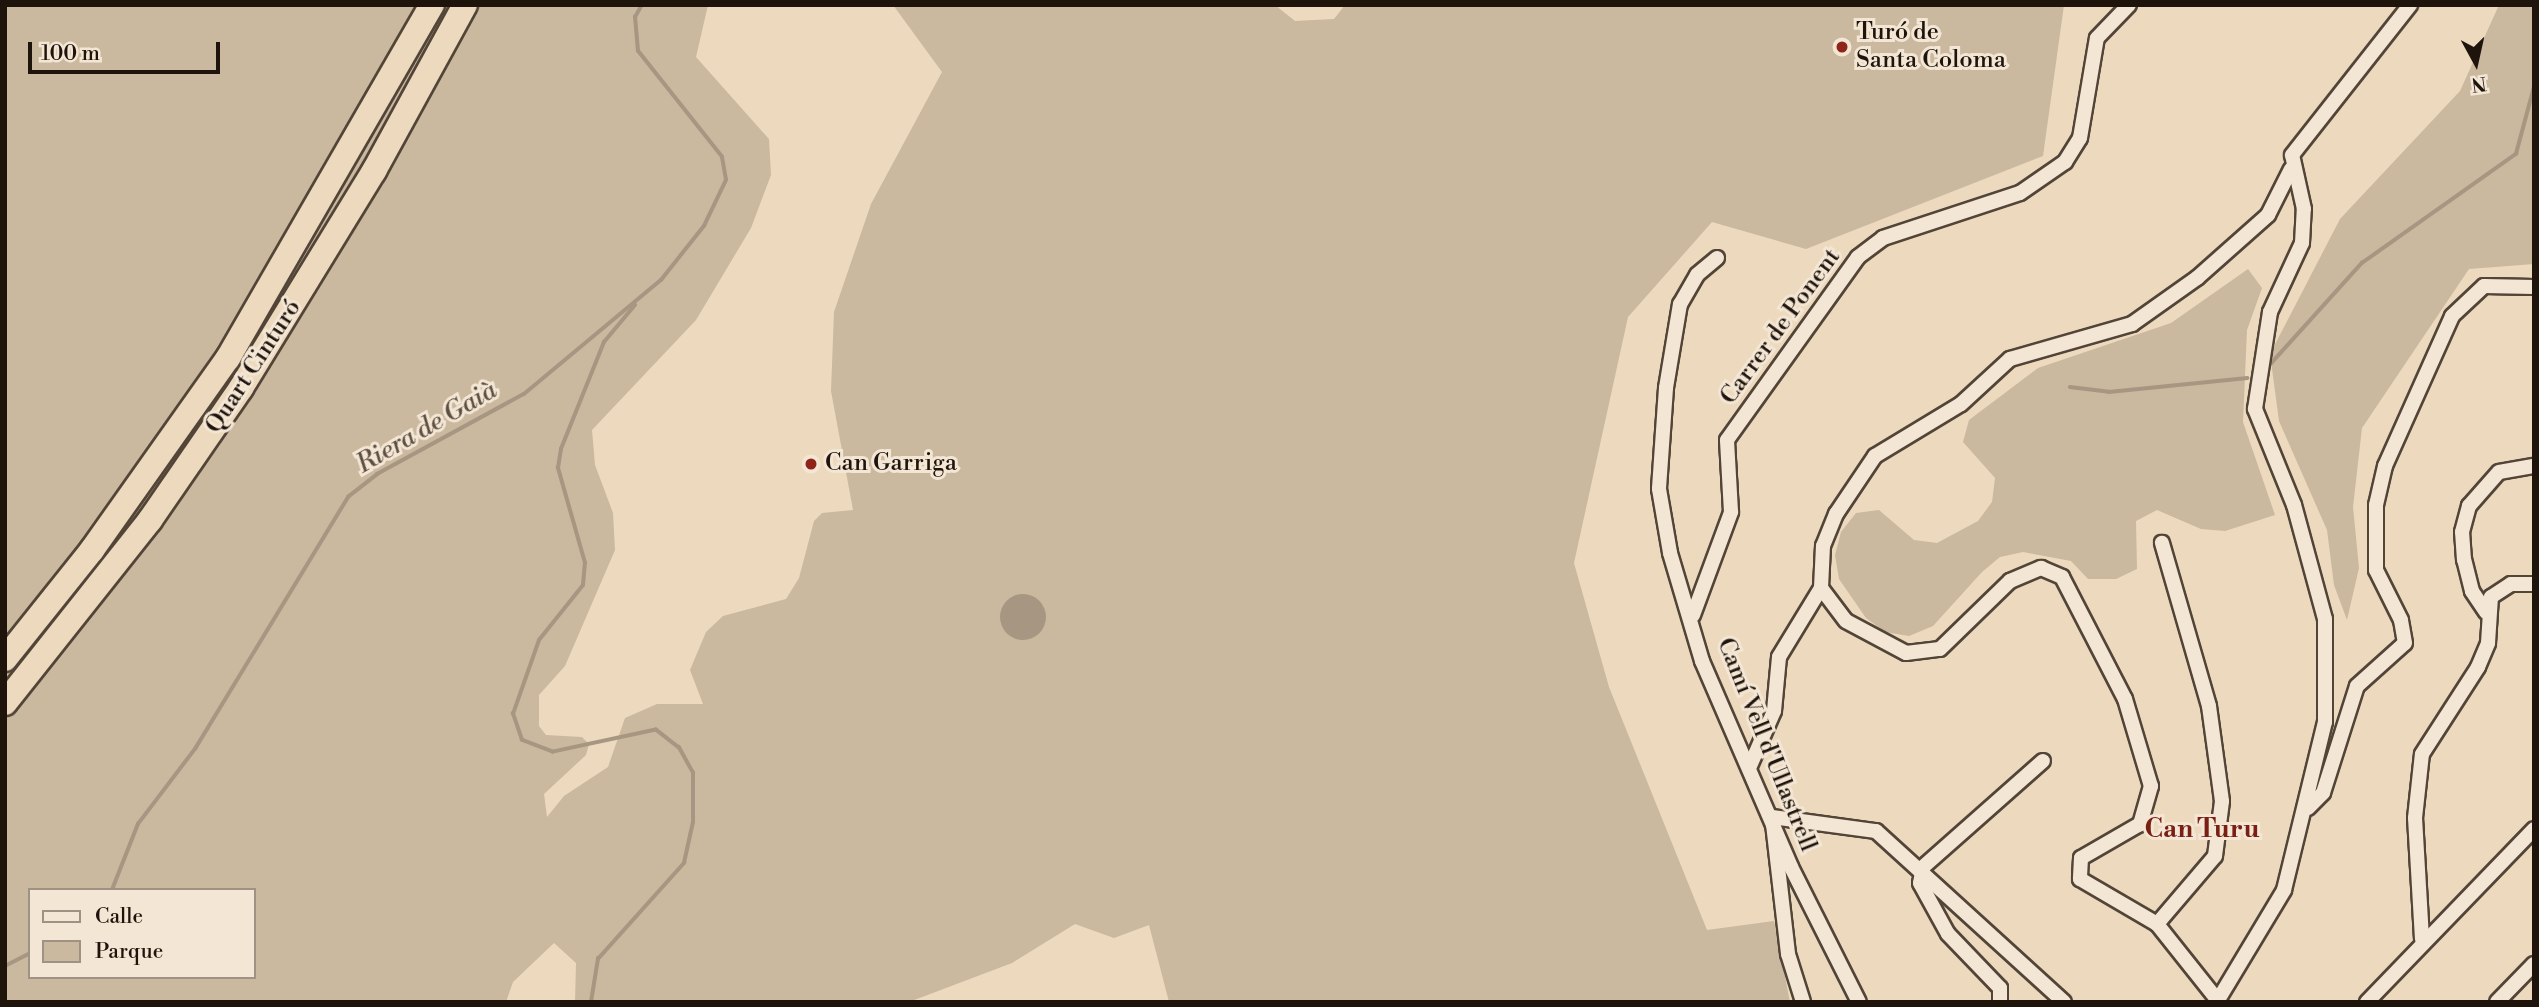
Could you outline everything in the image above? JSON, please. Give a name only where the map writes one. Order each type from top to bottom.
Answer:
[{"type":"highway","name":"Quart Cinturó","points":[[5,659],[92,550],[279,277],[432,5]]},
{"type":"highway","name":"Quart Cinturó","points":[[5,703],[110,572],[289,313],[465,5]]},
{"type":"street","name":"Carrer de Ponent","points":[[1693,615],[1731,512],[1727,440],[1858,257],[1883,238],[2045,182],[2080,138],[2089,68],[2097,38],[2129,5]]},
{"type":"street","points":[[1751,766],[1774,711],[1779,657],[1821,588],[1823,546],[1836,514],[1875,456],[1895,438],[1961,404],[2010,359],[2132,324],[2197,278],[2272,208],[2305,132],[2355,82],[2410,5]]},
{"type":"street","points":[[1821,588],[1846,621],[1906,653],[1940,649],[2010,581],[2041,568],[2062,577],[2125,699],[2151,786],[2140,824],[2081,858],[2078,871],[2087,886],[2157,924],[2218,1001],[2284,890],[2308,808],[2325,722],[2325,619],[2294,505],[2255,409],[2263,339],[2302,243],[2304,209],[2291,169]]},
{"type":"street","points":[[2272,208],[2292,203],[2304,209]]},
{"type":"street","name":"Camí Vell d'Ullastrell","points":[[1717,258],[1697,275],[1680,304],[1659,439],[1670,553],[1693,615],[1702,661],[1859,1002]]},
{"type":"street","points":[[2308,808],[2323,793],[2357,686],[2405,643],[2401,620],[2376,570],[2376,505],[2385,466],[2452,316],[2484,286],[2534,287]]},
{"type":"street","points":[[2486,612],[2472,591],[2464,559],[2462,532],[2469,506],[2499,472],[2534,466]]},
{"type":"street","points":[[2157,924],[2215,856],[2222,801],[2209,706],[2162,543]]},
{"type":"street","points":[[2422,939],[2415,818],[2422,754],[2478,667],[2488,643],[2486,612],[2491,597],[2511,584],[2534,584]]},
{"type":"street","points":[[2000,1002],[2000,988],[1948,934],[1920,883],[1923,867],[2043,761]]},
{"type":"street","points":[[1803,1002],[1788,954],[1772,817],[1876,831],[1923,867],[2064,1002]]},
{"type":"street","points":[[2367,1002],[2422,939],[2534,829]]},
{"type":"street","points":[[2497,1002],[2534,964]]},
{"type":"green space","points":[[5,5],[708,5],[696,57],[769,139],[771,175],[751,228],[696,320],[592,430],[595,465],[613,513],[615,550],[565,666],[539,695],[539,726],[546,735],[582,737],[589,744],[586,755],[544,794],[547,817],[564,796],[608,767],[625,718],[657,704],[703,704],[690,670],[706,632],[723,616],[786,599],[799,578],[814,521],[822,513],[853,510],[831,391],[834,312],[871,204],[942,72],[893,5],[1275,5],[1295,21],[1334,19],[1345,5],[2064,5],[2043,156],[1806,249],[1712,222],[1628,317],[1574,563],[1609,687],[1707,930],[1774,921],[1790,1002],[1169,1002],[1149,925],[1114,938],[1075,924],[1012,963],[909,1002],[575,1002],[576,963],[554,943],[513,982],[506,1002],[5,1002]],"holes":[[[1015,596],[1032,638],[1005,631],[1007,601]]]},
{"type":"green space","points":[[2499,5],[2534,5],[2534,264],[2469,269],[2362,428],[2353,507],[2359,568],[2347,620],[2334,585],[2327,530],[2279,421],[2270,354],[2340,219],[2460,91]]},
{"type":"green space","points":[[2248,269],[2262,288],[2247,330],[2243,422],[2275,515],[2225,531],[2201,529],[2157,510],[2136,521],[2137,569],[2116,579],[2088,579],[2071,561],[2023,552],[2000,557],[1982,572],[1933,626],[1909,636],[1885,632],[1866,618],[1839,579],[1835,555],[1841,532],[1856,513],[1879,510],[1914,540],[1937,543],[1978,521],[1992,502],[1995,478],[1963,442],[1969,420],[2038,368],[2171,323]]},
{"type":"shaded area","points":[[1023,594],[1039,601],[1046,617],[1039,633],[1023,640],[1007,633],[1000,617],[1007,601]]},
{"type":"waterway","name":"Riera de Gaià","points":[[113,888],[138,824],[195,749],[348,497],[377,474],[524,394],[661,280],[704,226],[726,180],[722,157],[638,51],[635,17],[642,5]]},
{"type":"waterway","points":[[2267,368],[2362,263],[2516,154],[2534,87]]},
{"type":"waterway","points":[[591,1002],[598,959],[684,863],[693,822],[693,773],[679,748],[656,730],[553,752],[522,740],[513,714],[539,640],[583,585],[585,563],[558,468],[561,449],[604,342],[635,305]]},
{"type":"waterway","points":[[2070,387],[2109,392],[2247,378]]},
{"type":"waterway","name":"Riera de Gaià","points":[[5,966],[28,954]]},
{"type":"place","name":"Turó de Santa Coloma","points":[[1842,47]]},
{"type":"place","name":"Can Garriga","points":[[811,464]]},
{"type":"district","name":"Can Turu","points":[[2202,830]]}]
